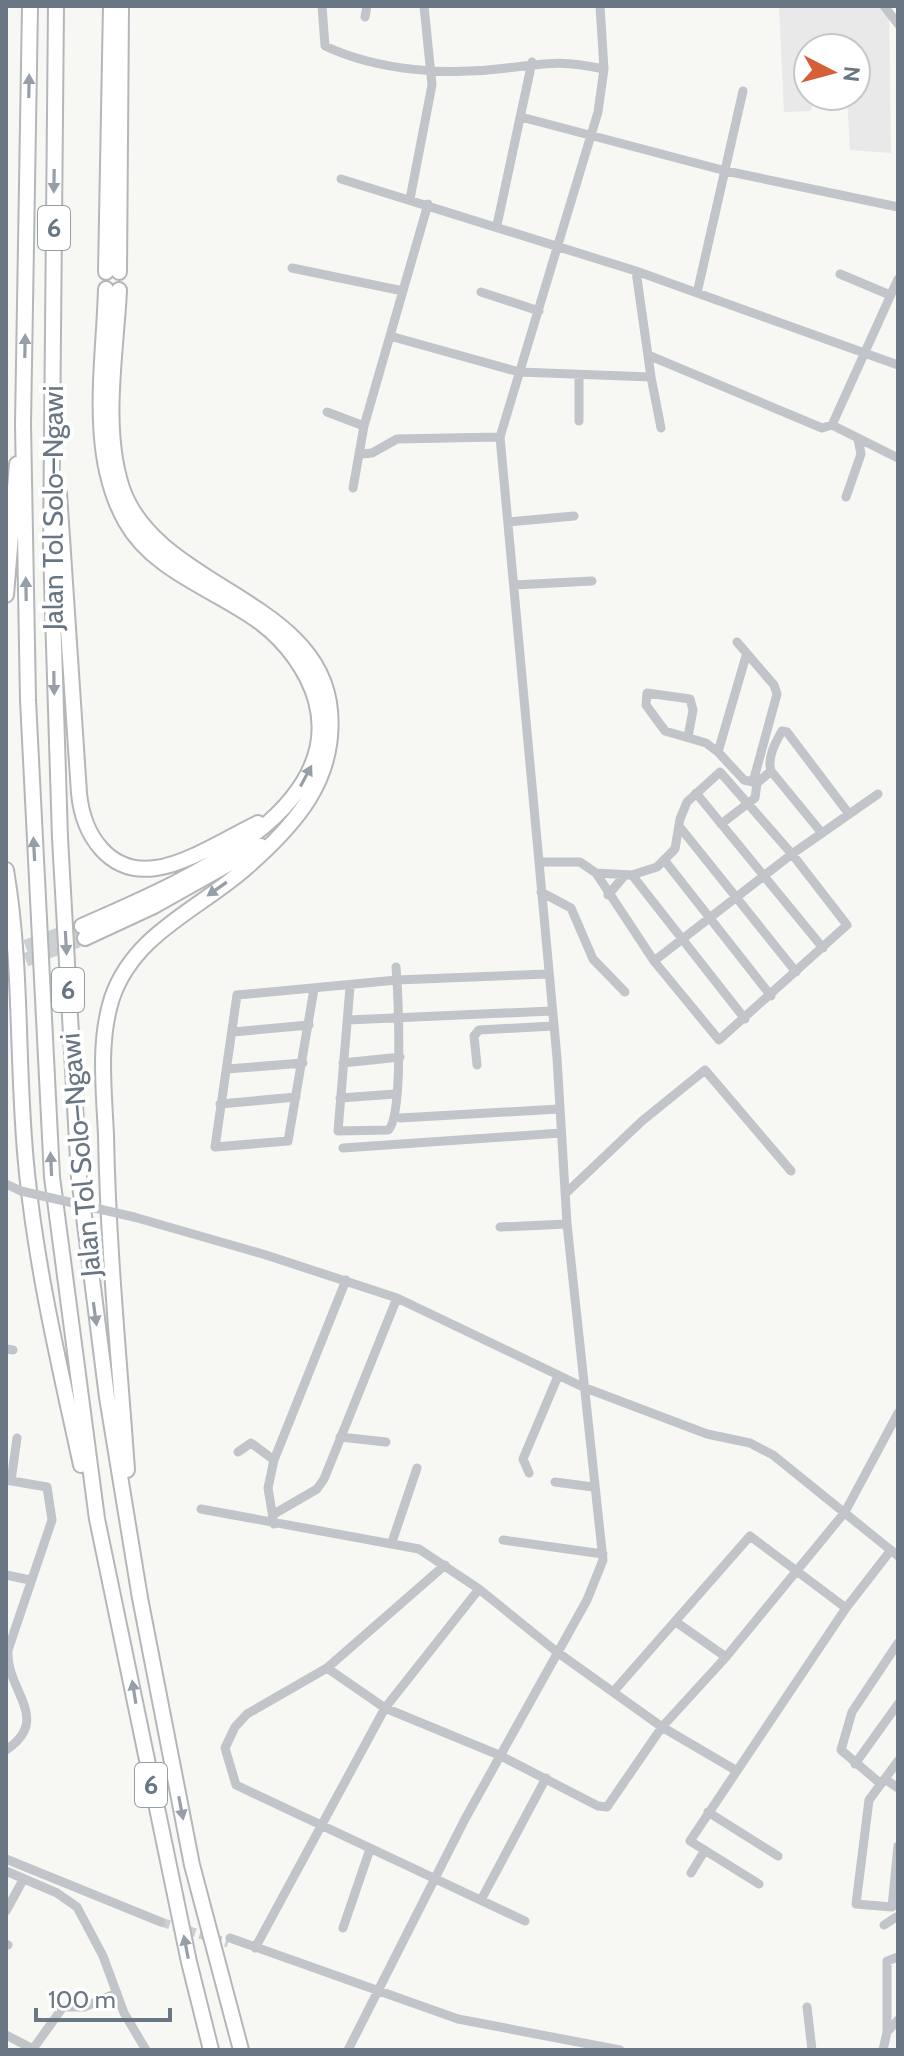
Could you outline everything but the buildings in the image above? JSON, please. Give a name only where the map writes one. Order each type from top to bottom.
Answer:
[{"type":"highway","name":"Jalan Tol Solo–Ngawi","points":[[30,6],[23,424],[31,760],[52,1177],[97,1519],[189,1962],[211,2050]]},
{"type":"highway","name":"Jalan Tol Solo–Ngawi","points":[[56,6],[51,409],[55,704],[77,1162],[91,1286],[135,1566],[192,1865],[241,2050]]},
{"type":"highway","points":[[111,6],[113,272],[121,6]]},
{"type":"highway","points":[[135,1566],[108,1237],[104,1059],[112,999],[135,956],[157,933],[247,868],[306,805],[325,772],[330,725],[326,690],[303,650],[270,618],[168,552],[142,527],[122,487],[113,427],[112,290],[102,449],[111,489],[127,524],[147,549],[174,570],[261,623],[282,643],[311,680],[320,724],[310,772],[285,808],[249,839],[83,932],[154,906],[275,838]]},
{"type":"highway","points":[[51,409],[68,582],[79,793],[86,828],[98,848],[110,859],[130,868],[157,868],[274,816]]},
{"type":"highway","points":[[6,595],[12,496],[23,424]]},
{"type":"highway","points":[[6,870],[14,916],[27,1173],[45,1302],[84,1476],[97,1519]]},
{"type":"street","points":[[322,6],[322,34],[327,48],[432,71],[508,68],[532,62],[559,61],[604,69]]},
{"type":"street","points":[[365,17],[367,6]]},
{"type":"street","points":[[410,199],[432,71],[424,6]]},
{"type":"street","points":[[348,2050],[499,1755],[596,1581],[603,1554],[593,1487],[567,1224],[552,1011],[500,437],[591,137],[604,69],[600,6]]},
{"type":"street","points":[[497,225],[532,62]]},
{"type":"street","points":[[697,293],[743,91]]},
{"type":"street","points":[[521,117],[726,171],[898,207]]},
{"type":"street","points":[[341,179],[497,225],[636,271],[898,365]]},
{"type":"street","points":[[353,488],[364,426],[428,204]]},
{"type":"street","points":[[292,268],[403,291]]},
{"type":"street","points":[[636,271],[661,428]]},
{"type":"street","points":[[840,274],[890,295]]},
{"type":"street","points":[[832,425],[862,352],[898,279]]},
{"type":"street","points":[[481,292],[539,311]]},
{"type":"street","points":[[390,336],[519,372],[651,377]]},
{"type":"street","points":[[648,355],[822,428],[832,425],[898,458]]},
{"type":"street","points":[[579,375],[579,421]]},
{"type":"street","points":[[327,412],[364,426]]},
{"type":"street","points":[[361,454],[372,453],[397,439],[500,437]]},
{"type":"street","points":[[846,497],[861,454],[858,439]]},
{"type":"street","points":[[508,522],[574,516]]},
{"type":"street","points":[[514,585],[592,581]]},
{"type":"street","points":[[721,824],[757,793],[755,783],[777,694],[774,685],[737,642]]},
{"type":"street","points":[[718,752],[746,656]]},
{"type":"street","points":[[688,737],[693,710],[690,699],[647,693],[646,705],[665,731],[688,737],[718,752],[744,780],[755,783]]},
{"type":"street","points":[[821,832],[771,771],[769,763],[782,731],[787,732],[849,814]]},
{"type":"street","points":[[755,783],[771,771]]},
{"type":"street","points":[[539,862],[580,862],[596,873],[654,961],[719,1040],[845,929],[847,922],[720,772],[684,807],[675,849],[665,861],[648,871],[629,875],[596,873]]},
{"type":"street","points":[[696,793],[823,948]]},
{"type":"street","points":[[654,961],[821,832],[878,794]]},
{"type":"street","points":[[679,826],[796,972]]},
{"type":"street","points":[[665,861],[771,996]]},
{"type":"street","points":[[608,895],[629,875]]},
{"type":"street","points":[[629,875],[745,1019]]},
{"type":"street","points":[[541,892],[571,908],[593,959],[625,992]]},
{"type":"street","points":[[350,987],[338,1131],[353,1133],[392,1128],[400,1057],[396,967]]},
{"type":"street","points":[[314,989],[287,1142],[215,1147],[237,995],[314,989],[350,987],[397,980],[548,974]]},
{"type":"street","points":[[348,1020],[552,1011]]},
{"type":"street","points":[[233,1032],[309,1025]]},
{"type":"street","points":[[477,1065],[474,1036],[479,1030],[553,1026]]},
{"type":"street","points":[[343,1063],[400,1057]]},
{"type":"street","points":[[227,1069],[303,1063]]},
{"type":"street","points":[[565,1194],[642,1121],[705,1070],[791,1171]]},
{"type":"street","points":[[340,1098],[395,1094]]},
{"type":"street","points":[[220,1104],[296,1097]]},
{"type":"street","points":[[400,1118],[559,1109]]},
{"type":"street","points":[[343,1148],[561,1133]]},
{"type":"street","points":[[6,1184],[21,1191],[134,1217],[346,1280],[397,1298],[583,1387],[707,1434],[750,1443],[773,1455],[894,1553],[846,1608],[690,1841],[759,1884]]},
{"type":"street","points":[[500,1227],[567,1224]]},
{"type":"street","points":[[274,1519],[268,1488],[274,1460],[346,1280]]},
{"type":"street","points":[[274,1519],[317,1489],[397,1298]]},
{"type":"street","points":[[529,1473],[523,1459],[558,1376]]},
{"type":"street","points":[[327,1668],[385,1708],[499,1755],[598,1806],[607,1807],[662,1727],[726,1657],[845,1512],[898,1413]]},
{"type":"street","points":[[340,1437],[386,1442]]},
{"type":"street","points":[[6,1750],[23,1738],[27,1723],[7,1655],[49,1528],[52,1508],[47,1487],[8,1480],[17,1438]]},
{"type":"street","points":[[238,1452],[251,1443],[274,1460]]},
{"type":"street","points":[[392,1542],[417,1468]]},
{"type":"street","points":[[555,1482],[593,1487]]},
{"type":"street","points":[[201,1509],[274,1519],[419,1549],[479,1589],[557,1652],[662,1727],[737,1771]]},
{"type":"street","points":[[614,1691],[750,1536],[846,1608]]},
{"type":"street","points":[[503,1540],[603,1554]]},
{"type":"street","points":[[445,1565],[327,1668],[247,1714],[235,1727],[225,1748],[236,1785],[321,1828],[436,1877],[525,1921]]},
{"type":"street","points":[[6,1575],[30,1580]]},
{"type":"street","points":[[255,1948],[385,1708],[479,1589]]},
{"type":"street","points":[[676,1622],[726,1657]]},
{"type":"street","points":[[898,1643],[852,1712],[841,1750],[855,1764],[898,1788]]},
{"type":"street","points":[[855,1764],[898,1704]]},
{"type":"street","points":[[898,1761],[869,1800],[856,1904],[892,1907],[898,1846]]},
{"type":"street","points":[[481,1900],[546,1778]]},
{"type":"street","points":[[708,1812],[778,1856]]},
{"type":"street","points":[[343,1928],[370,1849]]},
{"type":"street","points":[[691,1873],[705,1850]]},
{"type":"street","points":[[6,1859],[159,1918]]},
{"type":"street","points":[[6,1871],[57,1893],[77,1907],[103,1956],[129,2023],[146,2050]]},
{"type":"street","points":[[6,1911],[23,1880]]},
{"type":"street","points":[[884,1925],[898,1916]]},
{"type":"street","points":[[229,1941],[469,2022],[567,2046],[620,2050]]},
{"type":"street","points":[[883,2050],[887,2032],[887,1961],[898,1957]]},
{"type":"street","points":[[6,2035],[33,2050],[63,2007],[93,2005],[117,1993]]},
{"type":"street","points":[[807,2007],[812,2050]]},
{"type":"street","points":[[887,2032],[898,2020]]},
{"type":"shaded area","points":[[779,6],[884,6],[889,13],[891,153],[850,150],[848,112],[872,112],[872,32],[792,32],[792,112],[784,112]]},
{"type":"tunnel","points":[[6,954],[82,926]]},
{"type":"tunnel","points":[[6,967],[85,938]]},
{"type":"tunnel","points":[[161,1922],[228,1943]]}]
